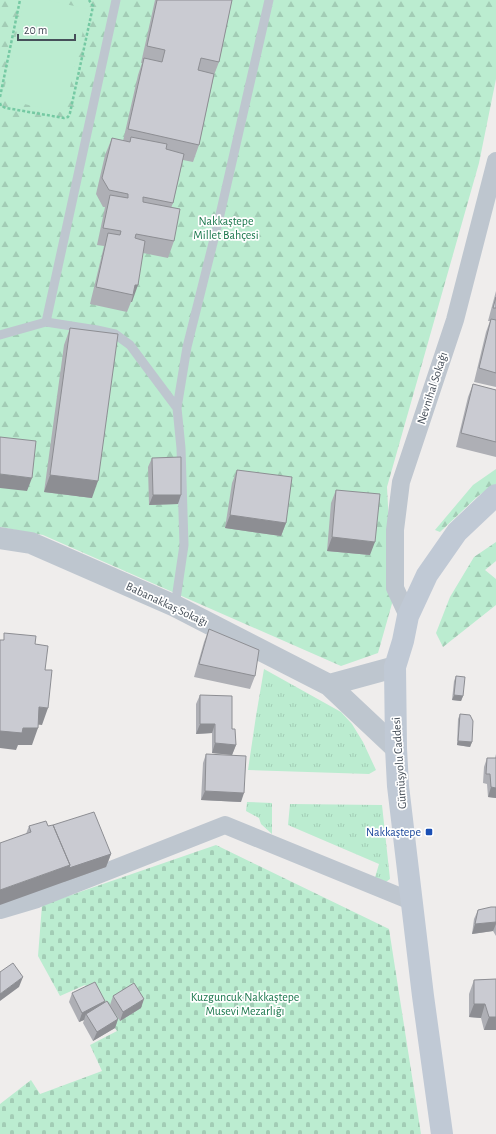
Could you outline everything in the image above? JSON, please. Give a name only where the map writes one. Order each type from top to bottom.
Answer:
[{"type":"main road","name":"Gümüşyolu Caddesi","points":[[442,1134],[411,901],[396,748],[395,667],[403,641],[408,616],[427,575],[457,532],[496,495]]},
{"type":"street","name":"Nevnihal Sokağı","points":[[408,616],[395,588],[395,530],[401,482],[455,320],[496,161]]},
{"type":"street","name":"Babanakkaş Sokağı","points":[[0,538],[31,543],[175,606],[329,685],[396,748]]},
{"type":"street","points":[[329,685],[395,667]]},
{"type":"street","points":[[0,910],[36,899],[225,825],[411,901]]},
{"type":"lane","points":[[46,322],[116,0]]},
{"type":"lane","points":[[175,606],[184,545],[181,448],[177,408],[187,347],[219,219],[269,0]]},
{"type":"lane","points":[[0,335],[46,322],[115,334],[130,345],[177,408]]},
{"type":"path","points":[[0,97],[20,0]]},
{"type":"path","points":[[0,103],[1,106],[6,108],[64,118],[68,117],[93,6],[90,0]]},
{"type":"green space","name":"Nakkaştepe Millet Bahçesi","points":[[0,0],[496,0],[496,79],[479,163],[387,487],[393,600],[378,653],[341,666],[43,535],[0,527]]},
{"type":"green space","points":[[24,0],[47,0],[88,9],[64,113],[2,99]]},
{"type":"green space","points":[[496,469],[496,484],[478,496],[440,532],[435,530],[473,485]]},
{"type":"green space","points":[[496,542],[496,561],[485,570],[496,579],[496,605],[443,647],[436,633],[450,597],[474,557]]},
{"type":"green space","points":[[264,669],[341,712],[352,724],[363,742],[376,770],[369,774],[248,770]]},
{"type":"green space","points":[[247,802],[272,803],[272,834],[261,824],[259,818],[246,811]]},
{"type":"green space","points":[[290,804],[382,805],[390,879],[383,884],[374,881],[379,864],[288,825]]},
{"type":"green space","name":"Kuzguncuk Nakkaştepe Musevi Mezarlığı","points":[[216,845],[389,929],[421,1134],[0,1134],[0,1104],[31,1080],[40,1094],[102,1071],[90,1045],[117,1031],[85,985],[60,996],[38,956],[42,905]]},
{"type":"building","points":[[157,0],[232,0],[219,62],[201,58],[198,70],[214,74],[199,145],[128,129],[144,58],[162,62],[165,50],[147,46]]},
{"type":"building","points":[[131,137],[167,144],[166,149],[184,154],[173,203],[143,197],[143,202],[180,209],[174,241],[136,234],[135,238],[145,241],[138,285],[135,285],[133,295],[96,287],[108,233],[120,235],[121,231],[103,228],[110,195],[128,198],[128,194],[109,190],[102,178],[112,138],[130,142]]},
{"type":"building","points":[[496,297],[496,308],[493,308]]},
{"type":"building","points":[[491,319],[496,320],[496,373],[479,368]]},
{"type":"building","points":[[70,328],[118,334],[98,481],[50,475]]},
{"type":"building","points":[[473,384],[496,390],[496,442],[461,433]]},
{"type":"building","points":[[0,437],[36,441],[32,478],[0,474]]},
{"type":"building","points":[[181,457],[181,495],[153,495],[152,458]]},
{"type":"building","points":[[237,470],[292,477],[286,523],[230,515]]},
{"type":"building","points":[[336,490],[380,494],[375,542],[332,537]]},
{"type":"building","points":[[209,629],[259,650],[255,676],[199,664]]},
{"type":"building","points":[[4,633],[36,636],[35,644],[48,646],[45,670],[52,670],[48,708],[39,707],[38,728],[23,728],[22,733],[0,731],[0,640],[4,640]]},
{"type":"building","points":[[456,676],[465,677],[463,696],[454,695]]},
{"type":"building","points":[[200,695],[232,696],[232,729],[235,729],[236,745],[215,743],[215,724],[200,724]]},
{"type":"building","points":[[460,714],[470,715],[473,721],[472,742],[458,741]]},
{"type":"building","points":[[206,754],[246,756],[244,793],[205,791]]},
{"type":"building","points":[[487,758],[496,758],[496,788],[491,787],[490,774],[486,774]]},
{"type":"building","points":[[94,812],[111,854],[69,868],[70,865],[53,825]]},
{"type":"building","points":[[46,821],[48,826],[53,825],[70,865],[0,890],[0,843],[31,832],[29,826]]},
{"type":"building","points":[[496,907],[496,922],[475,924],[478,910]]},
{"type":"building","points":[[13,963],[23,977],[0,994],[0,972]]},
{"type":"building","points":[[496,979],[496,1017],[489,1017],[485,1004],[474,1004],[474,980]]},
{"type":"building","points":[[95,982],[105,1001],[82,1013],[72,993]]},
{"type":"building","points":[[134,983],[144,999],[123,1012],[113,996]]},
{"type":"building","points":[[107,1001],[118,1019],[97,1032],[86,1014]]},
{"type":"place","name":"Nakkaştepe","points":[[429,832]]}]
